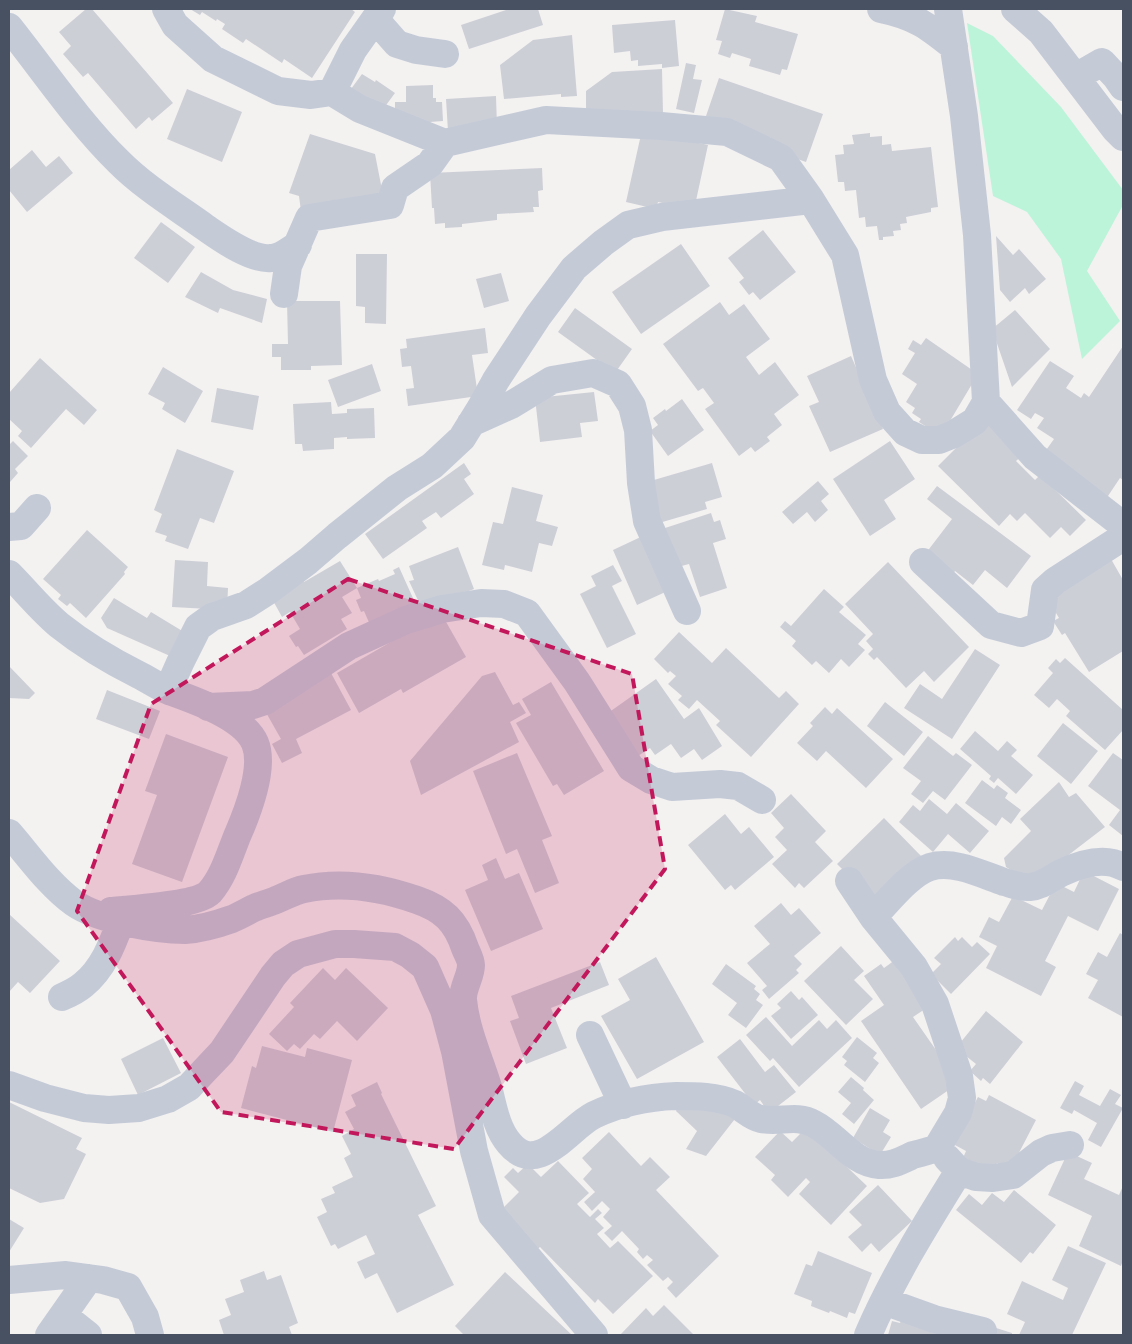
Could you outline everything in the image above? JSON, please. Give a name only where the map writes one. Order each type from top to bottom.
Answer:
[{"type":"street","points":[[166,9],[175,24],[213,59],[278,91],[311,95],[332,92],[360,109],[445,143],[546,120],[661,126],[727,132],[781,158],[811,200],[845,256],[873,380],[887,412],[905,432],[922,440],[939,440],[954,434],[975,421],[986,402],[977,235],[964,116],[948,9]]},
{"type":"street","points":[[881,9],[897,12],[924,23],[954,47]]},
{"type":"street","points":[[1015,9],[1041,32],[1123,137]]},
{"type":"street","points":[[332,92],[353,50],[378,14],[397,44],[416,50],[445,54]]},
{"type":"street","points":[[9,27],[99,142],[120,164],[154,192],[221,239],[256,256],[270,259],[281,256],[298,245]]},
{"type":"street","points":[[1076,77],[1102,62],[1116,76],[1123,87]]},
{"type":"street","points":[[284,294],[288,266],[309,218],[390,205],[395,188],[430,164],[445,143]]},
{"type":"street","points":[[168,690],[198,627],[212,617],[246,606],[308,561],[397,488],[432,466],[462,438],[496,380],[538,316],[574,268],[603,243],[628,225],[662,217],[811,200]]},
{"type":"street","points":[[471,423],[511,405],[552,380],[593,373],[618,384],[632,406],[638,430],[641,483],[647,521],[687,610]]},
{"type":"street","points":[[923,562],[991,625],[1021,633],[1040,626],[1045,590],[1122,528],[1035,457],[986,402]]},
{"type":"street","points":[[9,527],[21,526],[37,508]]},
{"type":"street","points":[[9,574],[58,624],[102,656],[228,718],[246,730],[255,743],[257,758],[256,784],[248,811],[218,882],[209,894],[196,900],[95,913]]},
{"type":"street","points":[[208,707],[253,705],[266,701],[349,646],[406,620],[451,608],[481,603],[504,604],[527,613],[577,682],[631,768],[651,780],[672,787],[720,784],[738,786],[762,800]]},
{"type":"street","points":[[9,832],[52,883],[75,904],[95,913],[121,921],[147,926],[186,930],[210,925],[234,918],[299,890],[330,884],[377,888],[415,899],[446,914],[460,934],[471,964],[453,1002],[454,1051],[474,1151],[492,1215],[594,1335]]},
{"type":"street","points":[[873,918],[918,873],[930,867],[947,866],[965,869],[1013,885],[1029,887],[1045,882],[1079,866],[1094,862],[1102,861],[1123,867]]},
{"type":"street","points":[[9,1085],[76,1106],[100,1110],[139,1108],[168,1099],[189,1087],[222,1052],[283,964],[298,954],[335,944],[395,947],[410,955],[425,967],[453,1002],[468,1029],[498,1124],[507,1142],[522,1154],[537,1155],[551,1150],[592,1116],[623,1105],[660,1097],[700,1097],[717,1098],[730,1102],[758,1119],[802,1118],[822,1128],[833,1140],[864,1161],[884,1166],[936,1148],[958,1113],[962,1098],[959,1076],[935,1004],[914,967],[873,918],[849,881]]},
{"type":"street","points":[[62,998],[82,986],[99,969],[121,921]]},
{"type":"street","points":[[590,1035],[623,1105]]},
{"type":"street","points":[[936,1148],[959,1171],[976,1177],[993,1178],[1013,1175],[1041,1153],[1052,1148],[1070,1145]]},
{"type":"street","points":[[868,1335],[920,1233],[959,1171]]},
{"type":"street","points":[[9,1280],[66,1275],[103,1280],[128,1286],[145,1317],[150,1335]]},
{"type":"street","points":[[88,1335],[57,1325],[89,1278]]},
{"type":"street","points":[[884,1301],[934,1319],[983,1331]]},
{"type":"highlighted area","points":[[348,579],[632,674],[665,869],[454,1149],[221,1112],[77,911],[151,704]]},
{"type":"green space","points":[[967,23],[993,36],[1061,107],[1123,190],[1123,205],[1087,271],[1120,321],[1082,359],[1061,259],[1027,212],[993,196]]},
{"type":"building","points":[[86,9],[92,9],[173,103],[152,121],[149,117],[136,129],[88,73],[83,77],[63,54],[71,46],[59,32]]},
{"type":"building","points":[[190,9],[351,9],[355,12],[312,78],[284,59],[282,63],[246,39],[243,43],[222,29],[225,24],[217,19],[216,21],[202,12],[200,15]]},
{"type":"building","points":[[509,9],[538,9],[543,25],[469,49],[461,25]]},
{"type":"building","points":[[725,9],[757,16],[755,22],[798,34],[787,70],[782,69],[780,75],[749,66],[751,59],[732,53],[730,58],[718,54],[722,41],[716,40]]},
{"type":"building","points":[[675,20],[679,66],[662,68],[662,64],[638,66],[638,60],[631,61],[630,51],[614,53],[612,25]]},
{"type":"building","points":[[572,35],[577,96],[561,97],[561,94],[504,99],[500,65],[533,40]]},
{"type":"building","points":[[686,63],[696,65],[693,79],[702,80],[694,113],[676,109]]},
{"type":"building","points":[[662,69],[663,113],[586,113],[586,91],[612,72]]},
{"type":"building","points":[[362,74],[375,82],[376,80],[395,93],[381,112],[351,89]]},
{"type":"building","points":[[719,78],[823,114],[806,162],[783,154],[769,143],[771,138],[706,116]]},
{"type":"building","points":[[433,85],[433,98],[436,98],[436,102],[442,102],[443,121],[430,122],[430,124],[395,120],[395,102],[406,102],[406,86]]},
{"type":"building","points":[[187,89],[242,112],[222,162],[167,139]]},
{"type":"building","points":[[496,96],[497,127],[448,131],[446,99]]},
{"type":"building","points":[[642,130],[708,145],[694,210],[658,202],[656,209],[626,202]]},
{"type":"building","points":[[870,133],[870,137],[882,136],[882,145],[891,144],[892,151],[931,147],[938,207],[931,208],[931,212],[906,217],[907,223],[900,224],[901,230],[893,231],[894,236],[883,237],[883,240],[879,240],[877,226],[866,227],[865,217],[859,218],[856,190],[845,191],[844,182],[838,182],[835,155],[844,154],[843,145],[854,144],[852,135]]},
{"type":"building","points":[[310,134],[375,154],[384,200],[301,211],[299,196],[289,193]]},
{"type":"building","points":[[32,150],[46,167],[59,156],[73,173],[27,212],[9,190],[9,170]]},
{"type":"building","points":[[542,168],[543,190],[538,191],[539,207],[533,207],[534,212],[497,214],[497,220],[462,224],[462,227],[445,228],[445,223],[435,224],[430,173]]},
{"type":"building","points":[[161,222],[195,247],[168,283],[134,258]]},
{"type":"building","points":[[763,230],[796,272],[760,300],[753,292],[749,295],[739,282],[744,278],[728,258]]},
{"type":"building","points":[[996,236],[1013,255],[1019,249],[1046,279],[1029,294],[1025,288],[1010,302],[1000,290]]},
{"type":"building","points":[[681,244],[710,286],[641,334],[612,292]]},
{"type":"building","points":[[356,254],[387,254],[386,324],[365,323],[365,307],[356,306]]},
{"type":"building","points":[[201,272],[233,290],[267,299],[262,323],[220,308],[218,313],[185,297]]},
{"type":"building","points":[[501,273],[509,301],[484,308],[476,279]]},
{"type":"building","points":[[287,301],[340,301],[342,365],[311,366],[311,370],[281,370],[281,357],[272,357],[272,344],[288,344]]},
{"type":"building","points":[[720,302],[729,315],[744,304],[770,339],[746,357],[759,375],[775,362],[799,395],[774,414],[782,425],[767,437],[770,441],[755,452],[751,447],[739,456],[705,409],[714,403],[703,388],[698,391],[663,344]]},
{"type":"building","points":[[575,308],[632,349],[615,373],[558,332]]},
{"type":"building","points":[[1015,310],[1050,349],[1012,387],[992,329]]},
{"type":"building","points":[[485,328],[488,353],[472,355],[478,396],[408,406],[406,389],[414,388],[411,366],[402,367],[400,349],[407,348],[406,339]]},
{"type":"building","points":[[926,338],[978,374],[941,436],[919,422],[921,419],[912,413],[915,408],[906,402],[917,384],[902,374],[915,353],[908,349],[913,340],[921,345]]},
{"type":"building","points":[[1123,346],[1123,480],[1120,478],[1104,502],[1044,453],[1054,439],[1037,428],[1044,418],[1035,413],[1031,419],[1017,410],[1050,361],[1074,376],[1066,388],[1081,398],[1084,393],[1089,397]]},
{"type":"building","points":[[851,356],[883,429],[830,452],[809,406],[819,402],[807,376]]},
{"type":"building","points":[[40,358],[97,410],[84,425],[66,409],[31,448],[18,436],[22,431],[9,419],[9,393]]},
{"type":"building","points":[[372,364],[381,391],[338,407],[328,380]]},
{"type":"building","points":[[163,367],[203,391],[185,423],[162,409],[165,403],[148,394]]},
{"type":"building","points":[[217,388],[259,396],[253,430],[211,422]]},
{"type":"building","points":[[594,392],[598,421],[580,423],[582,437],[540,442],[535,398]]},
{"type":"building","points":[[682,399],[704,430],[668,456],[650,431],[658,425],[653,418]]},
{"type":"building","points":[[331,402],[332,414],[347,413],[347,409],[374,408],[375,438],[334,438],[334,449],[303,451],[302,444],[295,444],[293,404]]},
{"type":"building","points":[[988,419],[1024,454],[1016,461],[1035,480],[1040,475],[1086,520],[1070,536],[1061,527],[1050,538],[1025,513],[1017,521],[1010,514],[999,526],[938,466],[975,429]]},
{"type":"building","points":[[13,441],[28,456],[15,469],[18,473],[10,482],[9,445]]},
{"type":"building","points":[[890,441],[915,479],[884,500],[896,519],[870,536],[833,479]]},
{"type":"building","points":[[177,449],[234,471],[214,523],[200,518],[188,549],[165,541],[167,536],[155,532],[162,514],[154,510]]},
{"type":"building","points":[[464,463],[471,474],[464,479],[474,494],[441,518],[436,512],[422,521],[427,528],[383,559],[365,534]]},
{"type":"building","points":[[712,463],[722,497],[705,502],[707,509],[659,523],[647,482]]},
{"type":"building","points":[[818,481],[829,494],[821,501],[828,510],[815,522],[807,512],[793,524],[782,512]]},
{"type":"building","points":[[937,486],[1031,556],[1007,588],[985,570],[973,585],[955,571],[953,574],[926,553],[952,519],[927,499]]},
{"type":"building","points":[[512,487],[543,495],[536,521],[558,527],[552,546],[539,543],[532,572],[505,565],[504,570],[482,565],[493,522],[503,524]]},
{"type":"building","points":[[711,513],[714,522],[720,520],[726,539],[713,543],[727,588],[700,597],[689,564],[674,568],[662,529]]},
{"type":"building","points":[[87,530],[128,567],[124,572],[125,574],[86,618],[70,603],[67,606],[58,599],[61,595],[43,579]]},
{"type":"building","points":[[647,534],[672,589],[637,605],[613,550]]},
{"type":"building","points":[[458,547],[474,589],[422,609],[409,581],[414,580],[409,566]]},
{"type":"building","points":[[1111,559],[1123,580],[1123,651],[1089,672],[1065,633],[1062,635],[1053,621],[1059,618],[1047,598]]},
{"type":"building","points":[[175,560],[208,562],[207,586],[228,588],[227,610],[172,607]]},
{"type":"building","points":[[340,561],[357,588],[342,597],[352,613],[341,619],[347,629],[304,655],[289,636],[300,629],[290,612],[282,617],[271,597],[302,578],[304,582]]},
{"type":"building","points":[[888,562],[969,647],[934,682],[924,671],[906,688],[877,657],[874,660],[868,654],[873,649],[866,641],[873,634],[845,604]]},
{"type":"building","points":[[613,565],[622,581],[612,586],[636,634],[607,648],[580,594],[596,586],[591,576]]},
{"type":"building","points":[[399,567],[417,607],[371,627],[364,611],[361,612],[356,600],[361,598],[357,588],[395,574],[393,570]]},
{"type":"building","points":[[824,589],[844,607],[839,612],[866,635],[858,644],[865,650],[849,667],[841,659],[829,673],[816,661],[812,665],[792,646],[796,641],[780,627],[785,621],[791,626]]},
{"type":"building","points":[[114,598],[147,618],[151,612],[184,632],[170,656],[107,628],[101,618]]},
{"type":"building","points":[[441,613],[466,657],[403,693],[401,689],[359,713],[337,673]]},
{"type":"building","points":[[679,632],[712,663],[726,648],[779,698],[786,691],[799,704],[751,757],[716,725],[720,721],[697,700],[689,709],[678,700],[682,696],[668,684],[676,676],[670,671],[668,673],[654,659]]},
{"type":"building","points":[[975,649],[1000,665],[952,739],[904,708],[920,684],[942,699]]},
{"type":"building","points":[[1065,658],[1123,710],[1123,730],[1105,750],[1066,716],[1070,711],[1057,699],[1049,708],[1034,695],[1053,673],[1048,668],[1056,659],[1060,663]]},
{"type":"building","points":[[9,666],[35,693],[29,699],[9,698]]},
{"type":"building","points":[[495,672],[513,705],[519,702],[526,713],[510,722],[519,742],[421,795],[410,761],[482,676]]},
{"type":"building","points":[[331,673],[351,710],[296,739],[302,753],[282,763],[272,744],[281,739],[264,709]]},
{"type":"building","points":[[656,679],[684,719],[699,708],[722,746],[702,760],[694,749],[681,758],[671,744],[655,755],[650,748],[638,756],[608,713]]},
{"type":"building","points":[[551,682],[604,771],[564,795],[557,784],[553,786],[516,723],[531,715],[522,699]]},
{"type":"building","points":[[107,690],[160,711],[149,739],[96,719]]},
{"type":"building","points":[[885,702],[923,732],[904,756],[867,726]]},
{"type":"building","points":[[825,707],[832,714],[837,708],[893,759],[866,788],[826,751],[817,761],[797,743],[813,726],[810,723]]},
{"type":"building","points":[[1063,723],[1098,751],[1071,784],[1037,756]]},
{"type":"building","points":[[975,731],[998,751],[1007,741],[1017,750],[1011,756],[1033,775],[1016,794],[998,778],[994,783],[989,779],[991,776],[960,749]]},
{"type":"building","points":[[166,734],[228,757],[182,882],[132,864],[157,795],[145,791]]},
{"type":"building","points":[[928,736],[953,756],[956,753],[972,765],[945,800],[933,791],[923,803],[911,794],[921,781],[903,768]]},
{"type":"building","points":[[517,753],[552,836],[542,840],[559,883],[535,893],[517,849],[506,854],[473,771]]},
{"type":"building","points":[[1113,753],[1123,760],[1123,836],[1109,825],[1120,810],[1088,786]]},
{"type":"building","points":[[982,780],[994,789],[997,785],[1008,793],[1005,798],[1021,810],[1011,824],[1002,817],[996,826],[965,803]]},
{"type":"building","points":[[1059,782],[1069,797],[1076,793],[1105,827],[1032,883],[1006,867],[1004,858],[1031,831],[1020,819]]},
{"type":"building","points":[[791,794],[826,831],[815,842],[833,861],[804,888],[799,883],[795,888],[772,864],[787,850],[775,837],[784,828],[771,813]]},
{"type":"building","points":[[929,799],[947,814],[956,803],[989,831],[970,853],[948,834],[933,852],[899,822],[913,805],[920,811]]},
{"type":"building","points":[[725,814],[741,834],[749,827],[774,857],[735,890],[731,885],[725,890],[688,845]]},
{"type":"building","points":[[884,818],[921,856],[875,902],[837,864]]},
{"type":"building","points":[[496,858],[505,879],[519,873],[543,929],[491,951],[465,890],[488,880],[482,865]]},
{"type":"building","points":[[1084,871],[1119,889],[1098,931],[1068,916],[1045,961],[1056,967],[1041,996],[986,968],[997,946],[979,937],[989,917],[999,922],[1013,896],[1042,910],[1056,883],[1074,892]]},
{"type":"building","points":[[781,903],[791,915],[799,908],[821,933],[794,956],[802,964],[796,970],[799,973],[769,999],[762,990],[767,986],[747,963],[770,944],[754,926]]},
{"type":"building","points":[[9,914],[60,961],[30,993],[18,982],[9,992]]},
{"type":"building","points":[[1120,933],[1123,935],[1123,1017],[1088,998],[1098,980],[1086,974],[1098,952],[1107,957]]},
{"type":"building","points":[[955,937],[958,941],[962,937],[972,947],[977,942],[990,954],[951,994],[931,974],[941,964],[934,958]]},
{"type":"building","points":[[841,946],[864,971],[854,980],[873,999],[846,1025],[804,981]]},
{"type":"building","points":[[656,957],[704,1042],[637,1079],[601,1016],[630,1000],[618,979]]},
{"type":"building","points":[[895,960],[928,1007],[913,1017],[959,1083],[921,1109],[861,1021],[884,1005],[864,976],[881,964],[884,968]]},
{"type":"building","points":[[600,962],[609,985],[551,1008],[567,1048],[526,1064],[510,1021],[519,1018],[511,996]]},
{"type":"building","points":[[726,964],[756,986],[754,989],[760,994],[756,1000],[763,1005],[746,1028],[728,1015],[737,1003],[712,984]]},
{"type":"building","points":[[323,968],[335,980],[346,968],[388,1008],[357,1041],[337,1021],[320,1039],[314,1034],[300,1049],[294,1044],[287,1051],[269,1034],[294,1007],[290,1003]]},
{"type":"building","points":[[791,991],[799,1000],[802,997],[818,1015],[791,1039],[771,1016],[781,1008],[777,1004]]},
{"type":"building","points":[[986,1011],[1023,1042],[990,1084],[983,1078],[981,1081],[970,1071],[976,1064],[956,1048]]},
{"type":"building","points":[[766,1017],[792,1046],[819,1020],[827,1029],[836,1020],[852,1038],[799,1087],[773,1058],[770,1061],[746,1035]]},
{"type":"building","points":[[857,1037],[877,1053],[873,1058],[879,1063],[865,1082],[844,1065],[847,1061],[842,1057]]},
{"type":"building","points":[[163,1038],[181,1073],[138,1095],[121,1059]]},
{"type":"building","points":[[740,1039],[765,1072],[774,1065],[796,1092],[769,1113],[760,1100],[754,1105],[717,1057]]},
{"type":"building","points":[[262,1046],[305,1057],[307,1048],[352,1060],[333,1132],[241,1108],[252,1066],[256,1068]]},
{"type":"building","points":[[851,1077],[874,1100],[854,1124],[842,1114],[851,1103],[838,1092]]},
{"type":"building","points":[[1075,1081],[1084,1086],[1079,1095],[1100,1106],[1110,1089],[1121,1095],[1115,1104],[1123,1108],[1101,1147],[1088,1140],[1097,1123],[1074,1110],[1072,1114],[1060,1108]]},
{"type":"building","points":[[377,1082],[381,1094],[436,1206],[418,1215],[454,1285],[397,1313],[377,1273],[365,1279],[357,1262],[375,1254],[366,1235],[338,1249],[335,1244],[331,1246],[317,1217],[327,1212],[321,1199],[335,1193],[332,1187],[353,1177],[344,1158],[351,1154],[342,1136],[354,1129],[345,1112],[356,1106],[351,1095]]},
{"type":"building","points":[[989,1095],[1036,1120],[1010,1170],[997,1163],[992,1173],[963,1158],[966,1151],[953,1144],[978,1097],[986,1101]]},
{"type":"building","points":[[9,1102],[82,1138],[76,1149],[86,1154],[64,1199],[40,1203],[9,1188]]},
{"type":"building","points":[[679,1102],[738,1115],[706,1156],[686,1149],[697,1131],[676,1111]]},
{"type":"building","points":[[870,1108],[890,1120],[883,1132],[891,1137],[880,1155],[853,1138]]},
{"type":"building","points":[[806,1128],[867,1186],[831,1225],[799,1194],[810,1182],[806,1178],[788,1197],[771,1180],[775,1175],[755,1157],[780,1131],[792,1142]]},
{"type":"building","points":[[609,1132],[641,1166],[650,1157],[670,1177],[656,1190],[719,1256],[676,1298],[667,1288],[673,1282],[668,1277],[663,1281],[647,1265],[653,1260],[647,1255],[643,1259],[637,1252],[639,1249],[622,1231],[612,1241],[604,1233],[612,1226],[603,1217],[610,1209],[602,1201],[592,1211],[584,1202],[595,1192],[583,1179],[592,1169],[582,1158]]},
{"type":"building","points":[[1068,1152],[1092,1163],[1084,1179],[1119,1195],[1123,1186],[1123,1260],[1121,1266],[1079,1246],[1092,1216],[1048,1195]]},
{"type":"building","points":[[558,1161],[589,1193],[577,1204],[590,1217],[598,1209],[602,1213],[595,1219],[604,1228],[597,1234],[610,1248],[618,1241],[653,1276],[613,1314],[598,1299],[595,1303],[540,1247],[534,1252],[502,1209],[519,1192],[504,1177],[513,1168],[518,1173],[528,1164],[541,1177]]},
{"type":"building","points":[[878,1185],[912,1221],[879,1252],[871,1243],[862,1252],[848,1237],[862,1225],[849,1212]]},
{"type":"building","points":[[1014,1190],[1056,1225],[1033,1254],[1030,1252],[1021,1263],[956,1210],[969,1194],[982,1205],[992,1193],[1004,1202]]},
{"type":"building","points":[[9,1219],[24,1228],[9,1252]]},
{"type":"building","points":[[1068,1246],[1106,1263],[1072,1335],[1019,1335],[1025,1322],[1007,1314],[1022,1281],[1063,1300],[1068,1288],[1052,1280]]},
{"type":"building","points":[[818,1251],[872,1273],[855,1314],[849,1312],[847,1318],[830,1311],[829,1313],[811,1306],[812,1301],[794,1294],[806,1264],[812,1266]]},
{"type":"building","points":[[264,1271],[267,1280],[281,1275],[298,1323],[289,1327],[292,1335],[224,1335],[219,1320],[231,1315],[225,1299],[244,1292],[240,1280]]},
{"type":"building","points":[[505,1272],[572,1335],[464,1335],[455,1326]]},
{"type":"building","points":[[664,1305],[694,1335],[620,1335],[646,1308],[653,1316]]},
{"type":"building","points":[[902,1318],[960,1335],[888,1335],[892,1321],[900,1323]]},
{"type":"building","points":[[993,1327],[1012,1333],[1012,1335],[990,1335]]}]
